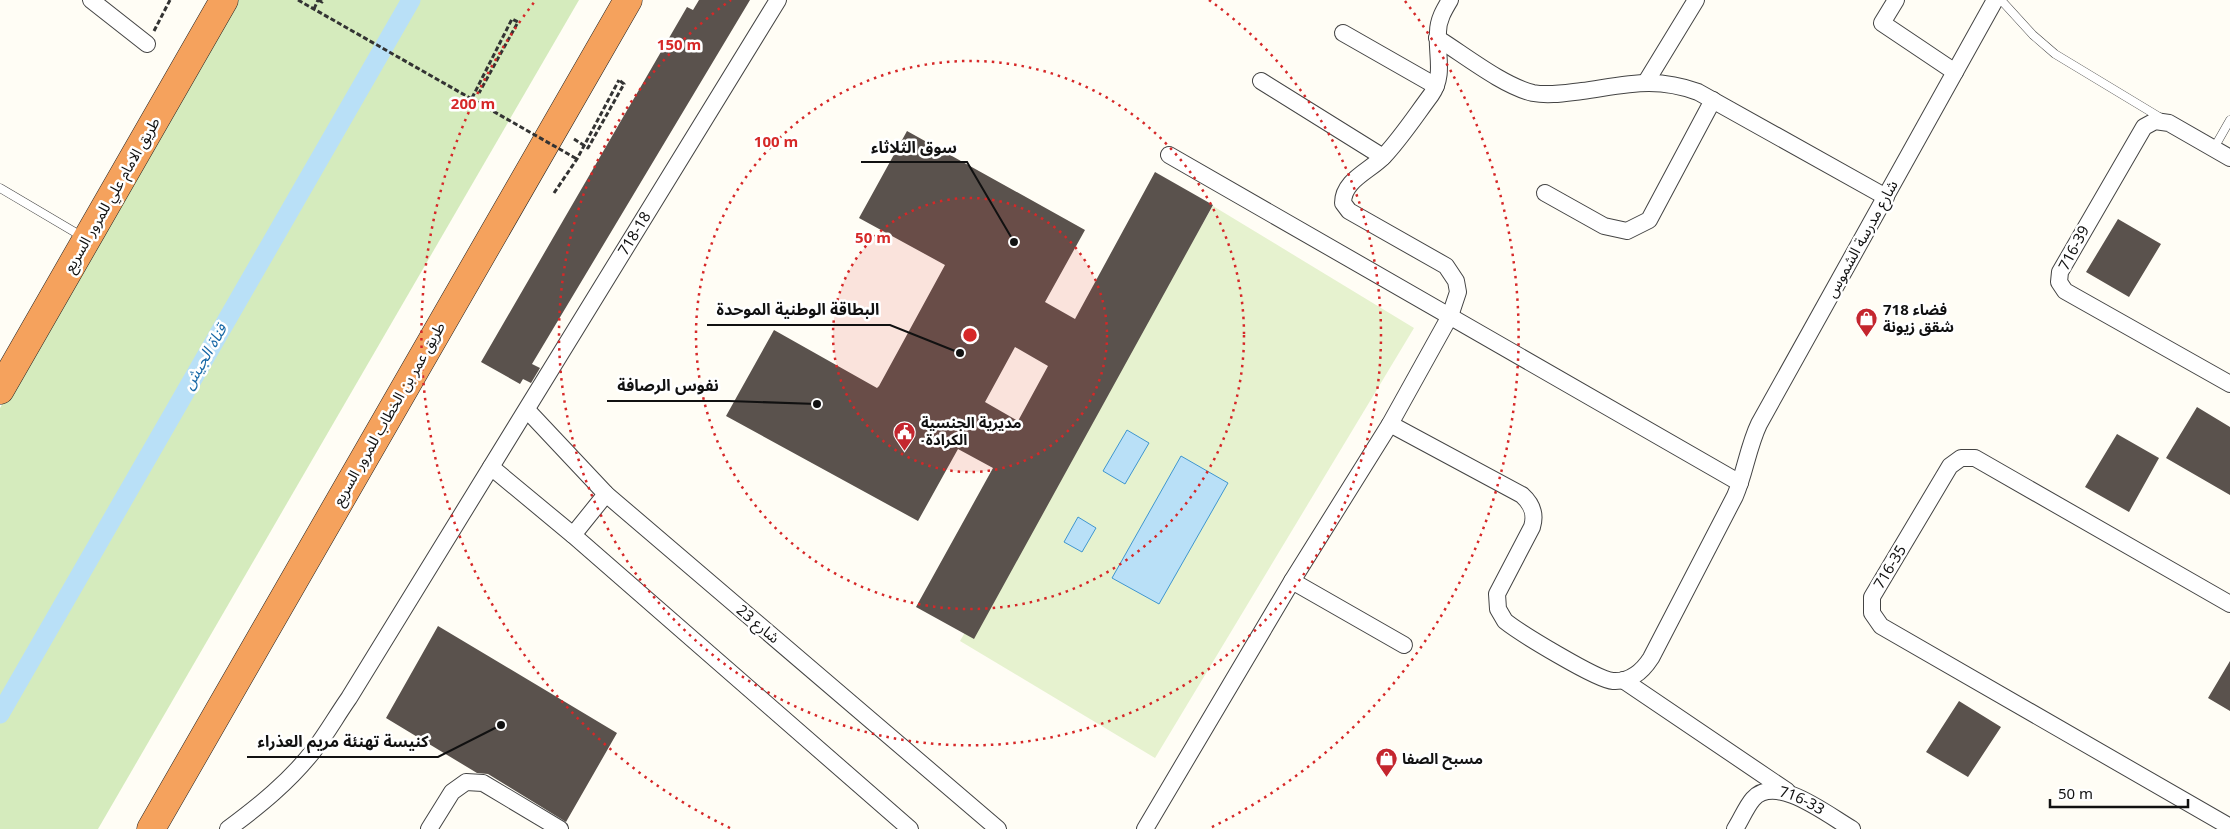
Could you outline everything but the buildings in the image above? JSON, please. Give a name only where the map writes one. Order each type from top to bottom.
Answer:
[{"type":"highway","name":"طريق الامام علي للمرور السريع","points":[[0,390],[224,0]]},
{"type":"highway","name":"طريق عمر بن الخطاب للمرور السريع","points":[[151,829],[628,0]]},
{"type":"street","points":[[90,0],[147,44]]},
{"type":"street","name":"718-18","points":[[228,829],[280,788],[314,750],[349,698],[778,0]]},
{"type":"street","points":[[1145,829],[1292,581],[1390,424],[1450,316],[1458,292],[1456,281],[1446,266],[1350,211],[1343,203],[1343,195],[1354,180],[1383,156],[1436,86],[1440,70],[1437,38],[1441,17],[1450,0]]},
{"type":"street","points":[[1646,82],[1696,0]]},
{"type":"street","points":[[1896,0],[1882,23],[1956,72]]},
{"type":"street","name":"شارع مدرسة الشموس","points":[[1623,680],[1639,673],[1651,658],[1740,483],[1759,424],[1995,0]]},
{"type":"street","points":[[1343,33],[1436,86]]},
{"type":"street","points":[[1437,38],[1507,82],[1532,92],[1559,94],[1646,82],[1681,86],[1713,100],[1886,197]]},
{"type":"street","points":[[1261,81],[1383,156]]},
{"type":"street","points":[[1545,193],[1604,226],[1627,231],[1649,220],[1713,100]]},
{"type":"street","name":"716-39","points":[[2169,122],[2155,121],[2144,127],[2060,272],[2059,282],[2066,291],[2230,384]]},
{"type":"street","points":[[2169,122],[2230,158]]},
{"type":"street","points":[[1169,155],[1740,483]]},
{"type":"street","name":"شارع 23","points":[[527,410],[606,494],[998,829]]},
{"type":"street","points":[[1390,424],[1527,499],[1533,510],[1534,521],[1499,588],[1496,602],[1500,615],[1510,626],[1596,677],[1614,681],[1623,680],[1787,791]]},
{"type":"street","name":"716-35","points":[[2230,604],[1974,458],[1961,458],[1950,466],[1872,597],[1872,613],[1881,626],[2230,827]]},
{"type":"street","points":[[492,467],[573,535],[910,829]]},
{"type":"street","points":[[573,535],[606,494]]},
{"type":"street","points":[[1292,581],[1404,645]]},
{"type":"street","points":[[429,829],[452,792],[466,782],[483,783],[560,829]]},
{"type":"street","name":"716-33","points":[[1736,829],[1753,798],[1769,790],[1787,791],[1852,829]]},
{"type":"lane","points":[[2001,0],[2033,35],[2055,54],[2169,122]]},
{"type":"lane","points":[[2214,148],[2230,120]]},
{"type":"lane","points":[[0,188],[86,240]]},
{"type":"path","points":[[147,44],[170,0]]},
{"type":"path","points":[[298,0],[577,159]]},
{"type":"path","points":[[314,9],[318,0],[322,2],[323,0]]},
{"type":"path","points":[[472,98],[512,19],[518,22],[479,93]]},
{"type":"path","points":[[554,127],[588,148],[624,84],[619,80],[577,159],[554,193]]},
{"type":"green space","points":[[235,0],[579,0],[98,829],[0,829],[0,408]]},
{"type":"green space","points":[[1213,206],[1414,328],[1155,758],[960,641]]},
{"type":"water","points":[[1127,430],[1149,443],[1125,484],[1103,471]]},
{"type":"water","points":[[1181,456],[1228,483],[1159,604],[1112,578]]},
{"type":"water","points":[[1078,517],[1096,528],[1082,552],[1064,542]]},
{"type":"waterway","name":"قناة الجيش","points":[[0,714],[411,0]]},
{"type":"place","name":"سوق الثلاثاء","points":[[1014,242]]},
{"type":"place","name":"فضاء 718 شقق زيونة","points":[[1867,338]]},
{"type":"place","name":"البطاقة الوطنية الموحدة","points":[[960,353]]},
{"type":"place","name":"نفوس الرصافة","points":[[817,404]]},
{"type":"place","name":"مديرية الجنسية -الكرادة","points":[[905,451]]},
{"type":"place","name":"كنيسة تهنئة مريم العذراء","points":[[501,725]]},
{"type":"place","name":"مسبح الصفا","points":[[1386,778]]}]
